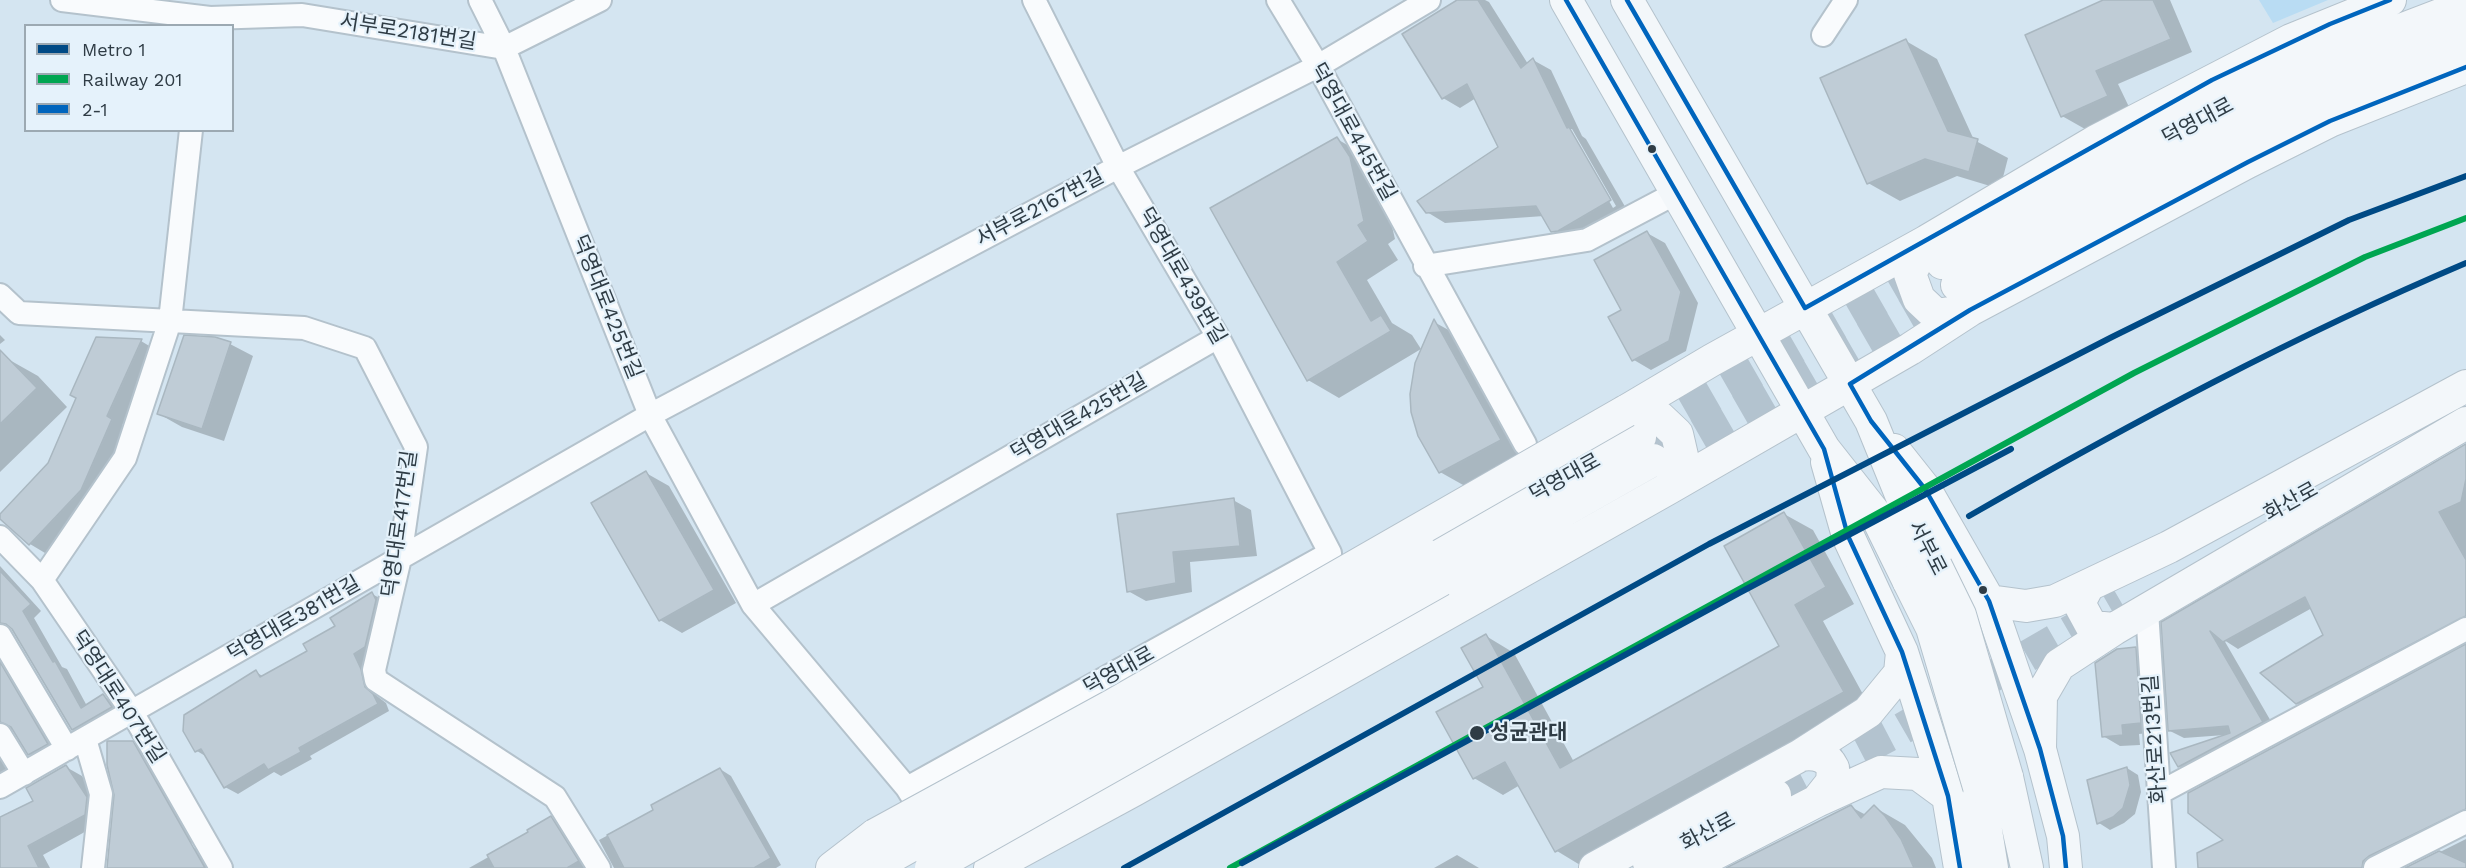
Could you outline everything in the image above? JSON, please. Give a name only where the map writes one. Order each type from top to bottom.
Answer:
[{"type":"street","name":"서부로2181번길","points":[[62,0],[210,14],[302,15],[504,48],[600,0]]},
{"type":"street","name":"덕영대로425번길","points":[[480,0],[504,48],[650,415],[753,605],[907,788],[958,868]]},
{"type":"street","name":"덕영대로439번길","points":[[1034,0],[1118,167],[1218,337],[1330,553]]},
{"type":"street","name":"덕영대로445번길","points":[[1278,0],[1318,66],[1425,266],[1525,444]]},
{"type":"street","name":"서부로2167번길","points":[[650,415],[1118,167],[1318,66],[1429,0]]},
{"type":"street","name":"서부로","points":[[1566,0],[1824,449],[1876,515],[1932,628],[1979,787],[1992,868]]},
{"type":"street","name":"서부로","points":[[1627,0],[1871,421],[1904,502],[1960,615],[2007,777],[2027,868]]},
{"type":"street","points":[[1823,35],[1846,0]]},
{"type":"street","points":[[990,868],[1134,790],[1850,384],[1949,275],[2097,141],[2290,40],[2390,0]]},
{"type":"street","name":"덕영대로","points":[[1949,275],[2111,168],[2304,67],[2466,4]]},
{"type":"street","name":"덕영대로","points":[[1949,275],[2317,94],[2466,36]]},
{"type":"street","points":[[878,853],[1113,705],[1640,436],[1758,334],[1805,308],[1949,275],[2248,162],[2330,121],[2466,67]]},
{"type":"street","points":[[42,580],[124,458],[170,321],[191,132]]},
{"type":"street","points":[[1425,266],[1587,240],[1676,193]]},
{"type":"street","name":"덕영대로417번길","points":[[0,295],[20,313],[304,328],[365,348],[416,447],[400,558],[374,670],[376,680],[555,797],[598,868]]},
{"type":"street","name":"덕영대로425번길","points":[[753,605],[1218,337]]},
{"type":"street","points":[[1989,601],[2026,606],[2055,601],[2169,547],[2466,386]]},
{"type":"street","name":"화산로","points":[[2127,614],[2292,501],[2466,410]]},
{"type":"street","name":"덕영대로381번길","points":[[0,787],[650,415]]},
{"type":"street","points":[[1640,436],[1659,417],[1677,434],[1683,460],[1669,488]]},
{"type":"street","name":"서부로","points":[[1871,421],[1925,489],[1989,601],[2040,749],[2063,836],[2066,868]]},
{"type":"street","points":[[2040,749],[2041,696],[2059,665],[2127,614],[2466,423]]},
{"type":"street","name":"덕영대로","points":[[1433,567],[1640,436]]},
{"type":"street","points":[[1824,449],[1848,536],[1902,652],[1948,796],[1960,868]]},
{"type":"street","name":"덕영대로407번길","points":[[0,537],[42,580],[132,712],[221,868]]},
{"type":"street","name":"덕영대로","points":[[907,788],[1330,553]]},
{"type":"street","points":[[832,868],[878,853],[1433,567]]},
{"type":"street","points":[[931,868],[1433,567]]},
{"type":"street","points":[[2088,586],[2079,603],[2092,627],[2127,614]]},
{"type":"street","name":"화산로213번길","points":[[2127,614],[2159,794],[2164,868]]},
{"type":"street","points":[[2159,794],[2466,629]]},
{"type":"street","points":[[0,636],[76,744],[101,794],[93,868]]},
{"type":"street","points":[[1595,868],[1801,755],[1868,712],[1900,673],[1902,652]]},
{"type":"street","points":[[0,735],[24,774]]},
{"type":"street","points":[[1801,755],[1817,755],[1828,759],[1833,768],[1832,782],[1817,801]]},
{"type":"street","points":[[1687,868],[1817,801],[1881,772],[1918,774],[1948,796]]},
{"type":"street","name":"화산로","points":[[1640,868],[1775,795]]},
{"type":"street","points":[[2375,868],[2466,822]]},
{"type":"shaded area","points":[[2259,0],[2328,0],[2273,23]]},
{"type":"building","points":[[1457,0],[1478,0],[1521,68],[1533,58],[1567,128],[1569,127],[1611,200],[1558,231],[1551,232],[1536,206],[1426,213],[1417,201],[1498,147],[1467,84],[1442,99],[1402,34]]},
{"type":"building","points":[[2103,0],[2153,0],[2171,39],[2096,71],[2108,96],[2061,117],[2025,35]]},
{"type":"building","points":[[1906,39],[1948,131],[1978,139],[1969,172],[1925,159],[1867,184],[1820,78]]},
{"type":"building","points":[[1337,137],[1350,157],[1364,221],[1358,225],[1368,241],[1337,262],[1371,321],[1381,315],[1391,331],[1307,381],[1210,208]]},
{"type":"building","points":[[1647,231],[1681,292],[1669,341],[1632,361],[1608,317],[1621,310],[1594,260]]},
{"type":"building","points":[[1434,319],[1501,440],[1439,473],[1418,436],[1411,412],[1410,394],[1415,363]]},
{"type":"building","points":[[184,335],[215,337],[231,342],[202,429],[157,414]]},
{"type":"building","points":[[96,337],[142,339],[107,416],[112,419],[81,490],[29,545],[0,519],[0,514],[48,463],[76,398],[70,395]]},
{"type":"building","points":[[0,350],[37,388],[0,424]]},
{"type":"building","points":[[2466,444],[2466,479],[2461,502],[2439,512],[2466,560],[2466,616],[2296,704],[2260,673],[2323,635],[2305,597],[2223,642],[2210,631],[2263,722],[2178,767],[2170,753],[2230,733],[2228,726],[2168,731],[2161,622]]},
{"type":"building","points":[[646,471],[714,590],[659,621],[591,503]]},
{"type":"building","points":[[1234,498],[1240,546],[1173,552],[1176,583],[1127,592],[1117,514]]},
{"type":"building","points":[[1784,512],[1826,587],[1795,605],[1844,692],[1555,852],[1505,762],[1473,779],[1436,712],[1483,687],[1461,648],[1486,634],[1560,768],[1779,646],[1724,546]]},
{"type":"building","points":[[0,571],[31,604],[23,611],[53,662],[55,661],[81,708],[103,694],[112,707],[72,730],[12,629],[0,623]]},
{"type":"building","points":[[372,592],[376,600],[365,647],[354,654],[361,669],[365,687],[373,694],[378,704],[299,748],[301,752],[268,770],[264,764],[224,788],[201,749],[195,752],[183,731],[184,715],[256,670],[260,677],[307,651],[303,644],[335,626],[330,618]]},
{"type":"building","points":[[2466,644],[2466,809],[2369,856],[2363,861],[2362,868],[2198,868],[2197,853],[2223,840],[2188,813],[2188,793]]},
{"type":"building","points":[[2136,647],[2141,723],[2122,725],[2123,735],[2102,737],[2095,663],[2117,649]]},
{"type":"building","points":[[0,662],[48,744],[28,755],[11,727],[0,722]]},
{"type":"building","points":[[107,741],[133,741],[205,868],[107,868],[114,795],[107,765]]},
{"type":"building","points":[[66,765],[87,797],[85,815],[28,846],[39,868],[0,868],[0,817],[33,801],[26,788]]},
{"type":"building","points":[[2127,767],[2130,785],[2123,808],[2113,817],[2097,824],[2087,780]]},
{"type":"building","points":[[720,768],[771,858],[754,868],[624,868],[607,835],[653,810],[651,805]]},
{"type":"building","points":[[1851,805],[1861,818],[1874,805],[1885,816],[1901,839],[1914,868],[1726,868]]},
{"type":"building","points":[[551,816],[579,861],[567,868],[494,868],[487,855]]},
{"type":"building","points":[[2439,851],[2466,863],[2466,868],[2405,868]]},
{"type":"tunnel","points":[[1644,435],[1936,267]]},
{"type":"tunnel","points":[[1657,458],[1957,285]]},
{"type":"tunnel","points":[[1775,795],[1898,731],[2121,602]]},
{"type":"metro line","name":"1","points":[[1124,868],[1709,544],[2112,337],[2349,220],[2466,176]]},
{"type":"metro line","name":"1","points":[[1969,516],[2214,382],[2339,320],[2466,263]]},
{"type":"metro line","name":"1","points":[[1242,863],[1739,593],[2011,449]]},
{"type":"rail line","name":"201","points":[[1230,868],[2134,373],[2365,257],[2466,218]]},
{"type":"transit line","name":"2-1","points":[[1566,0],[1824,449],[1848,536],[1902,652],[1948,796],[1960,868]]},
{"type":"transit line","name":"2-1","points":[[1627,0],[1805,308],[2212,80],[2330,24],[2390,0]]},
{"type":"transit line","name":"2-1","points":[[2066,868],[2063,836],[2040,749],[1989,601],[1925,489],[1871,421],[1850,384],[1970,310],[2248,162],[2330,121],[2466,67]]},
{"type":"place","name":"성균관대","points":[[1477,733]]}]
